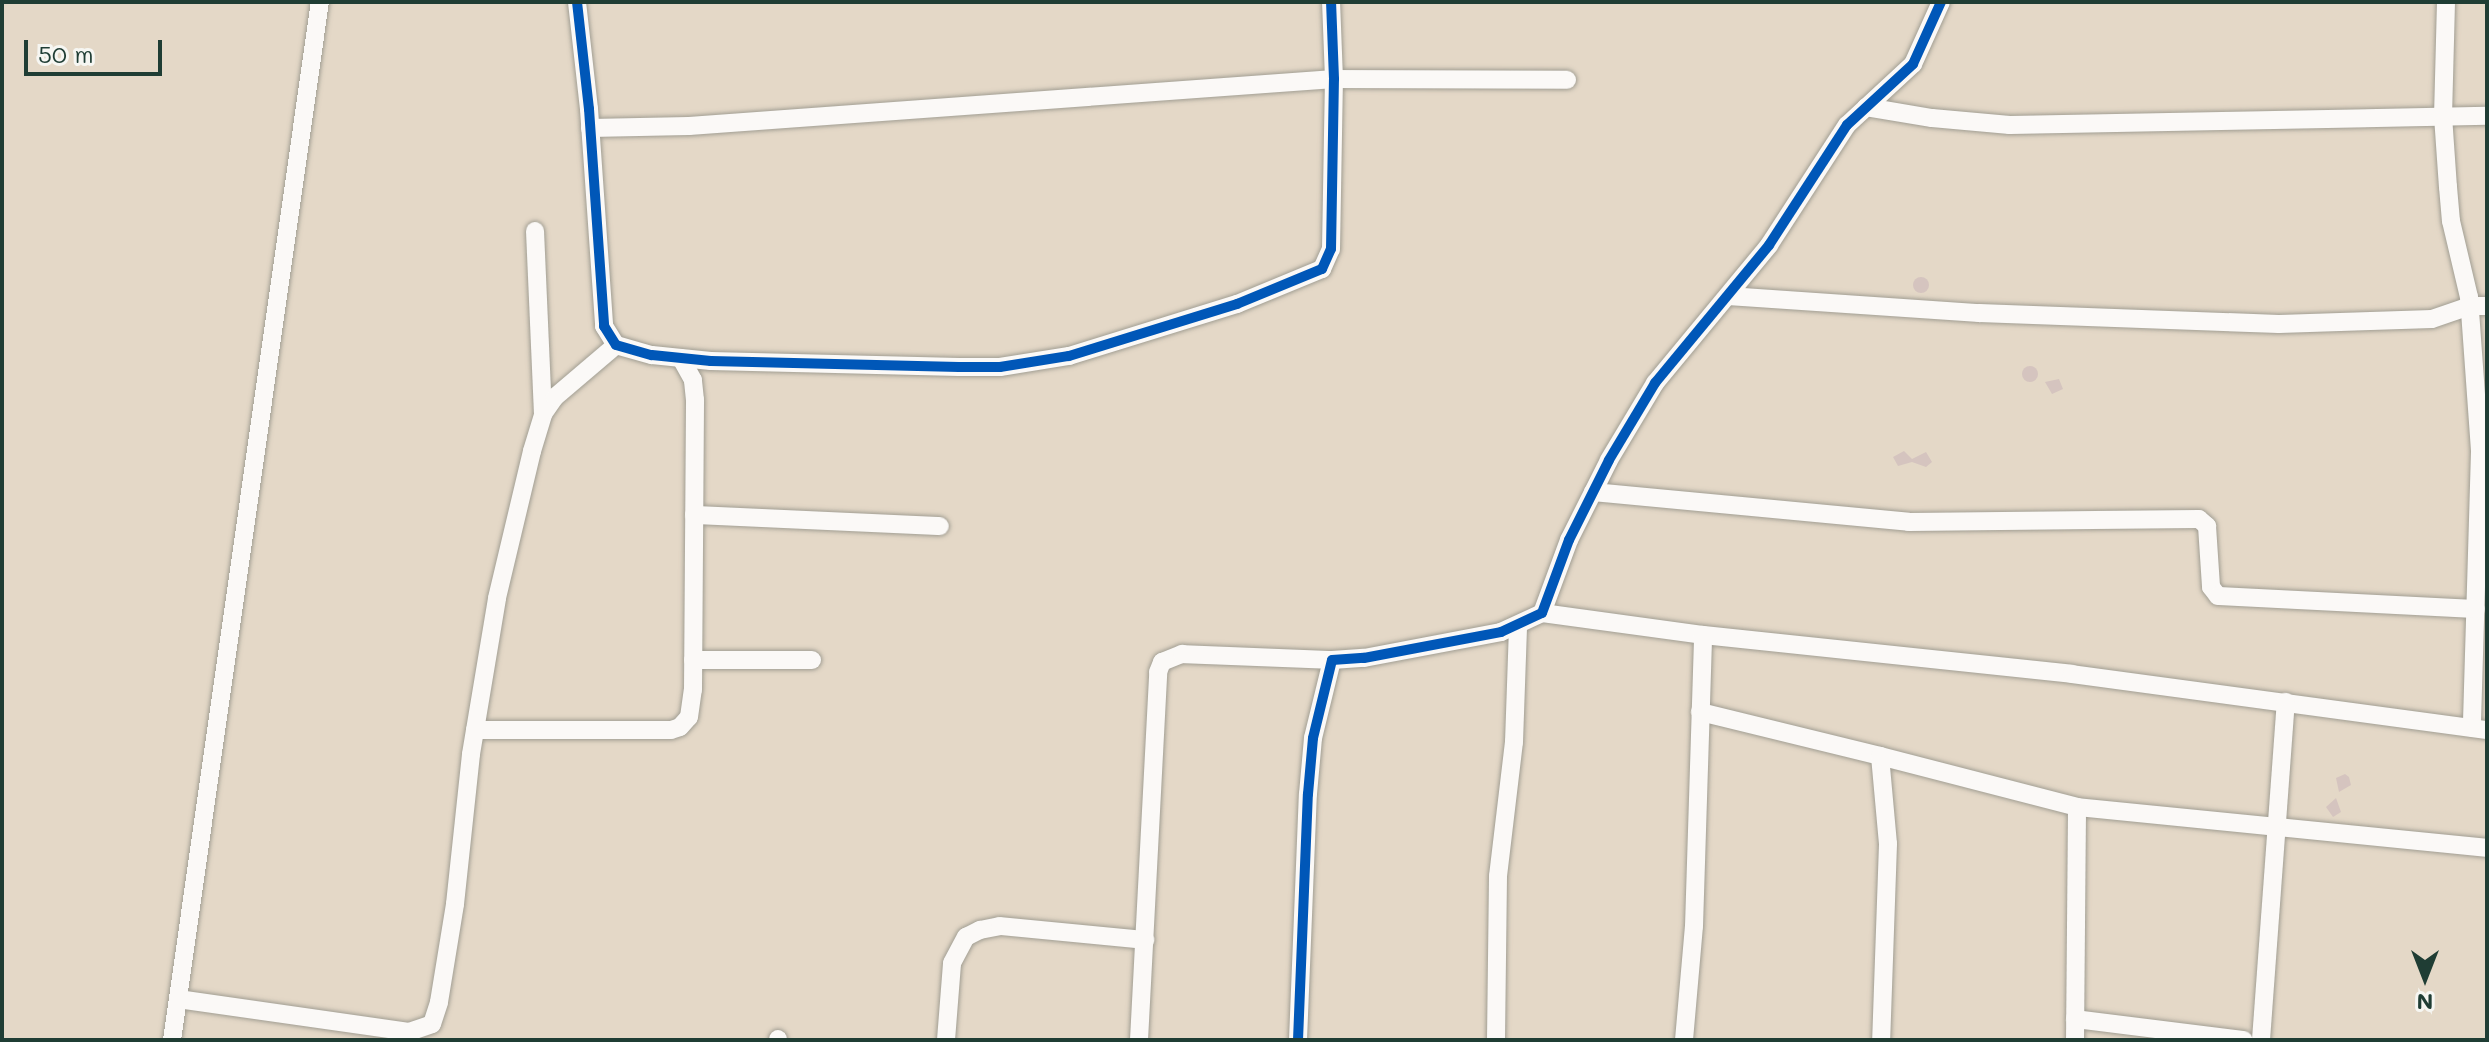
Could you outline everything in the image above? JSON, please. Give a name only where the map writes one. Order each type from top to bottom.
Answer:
[{"type":"street","points":[[172,1040],[320,2]]},
{"type":"street","points":[[577,2],[590,128],[604,326],[616,345],[681,358],[840,366],[1000,367],[1069,356],[1237,304],[1314,274],[1328,262],[1331,249],[1334,79],[1331,2]]},
{"type":"street","points":[[1542,613],[1569,540],[1655,383],[1769,245],[1847,125],[1913,64],[1941,2]]},
{"type":"street","points":[[1139,1040],[1153,786],[1154,684],[1162,662],[1182,654],[1332,660],[1364,658],[1518,626],[1542,613],[1703,635],[2072,674],[2479,729],[2476,609],[2480,452],[2478,306],[2451,221],[2443,116],[2446,2]]},
{"type":"street","points":[[590,128],[689,126],[1334,79],[1567,80]]},
{"type":"street","points":[[1866,107],[1932,118],[2010,125],[2487,116]]},
{"type":"street","points":[[178,999],[409,1032],[432,1024],[439,1002],[455,904],[475,730],[497,598],[543,414],[535,231]]},
{"type":"street","points":[[1728,296],[1964,312],[2279,324],[2432,319],[2478,306]]},
{"type":"street","points":[[543,414],[565,385],[616,345]]},
{"type":"street","points":[[475,730],[680,727],[692,707],[693,380],[681,358]]},
{"type":"street","points":[[1593,492],[1909,522],[2199,519],[2207,526],[2211,587],[2218,596],[2476,609]]},
{"type":"street","points":[[694,515],[940,526]]},
{"type":"street","points":[[1496,1040],[1498,876],[1514,742],[1518,626]]},
{"type":"street","points":[[1684,1040],[1694,926],[1703,635]]},
{"type":"street","points":[[693,660],[812,660]]},
{"type":"street","points":[[1298,1040],[1309,780],[1313,738],[1332,660]]},
{"type":"street","points":[[2261,1040],[2286,702]]},
{"type":"street","points":[[1700,712],[1743,726],[1880,756],[2077,807],[2487,848]]},
{"type":"street","points":[[1880,756],[1888,844],[1881,1040]]},
{"type":"street","points":[[2075,1040],[2077,807]]},
{"type":"street","points":[[946,1040],[952,963],[966,937],[1000,926],[1145,940]]},
{"type":"street","points":[[2075,1019],[2244,1040]]},
{"type":"building","points":[[1921,277],[1927,279],[1927,291],[1921,293],[1915,291],[1913,285],[1915,279]]},
{"type":"building","points":[[2030,366],[2036,368],[2036,380],[2030,382],[2024,380],[2022,374],[2024,368]]},
{"type":"building","points":[[2059,379],[2063,389],[2052,394],[2045,382]]},
{"type":"building","points":[[1904,451],[1912,459],[1926,452],[1932,462],[1926,467],[1912,462],[1898,466],[1893,457]]},
{"type":"building","points":[[2345,774],[2351,785],[2339,792],[2336,778]]},
{"type":"building","points":[[2336,798],[2341,812],[2333,817],[2326,807]]},
{"type":"cycle path","points":[[577,2],[589,109],[604,326],[616,345],[652,355],[711,361],[959,367],[1000,367],[1069,356],[1237,304],[1322,269],[1331,249],[1334,79],[1331,2]]},
{"type":"cycle path","points":[[1298,1040],[1313,738],[1332,660],[1364,658],[1501,632],[1542,613],[1569,540],[1609,460],[1655,383],[1769,245],[1847,125],[1913,64],[1941,2]]}]
